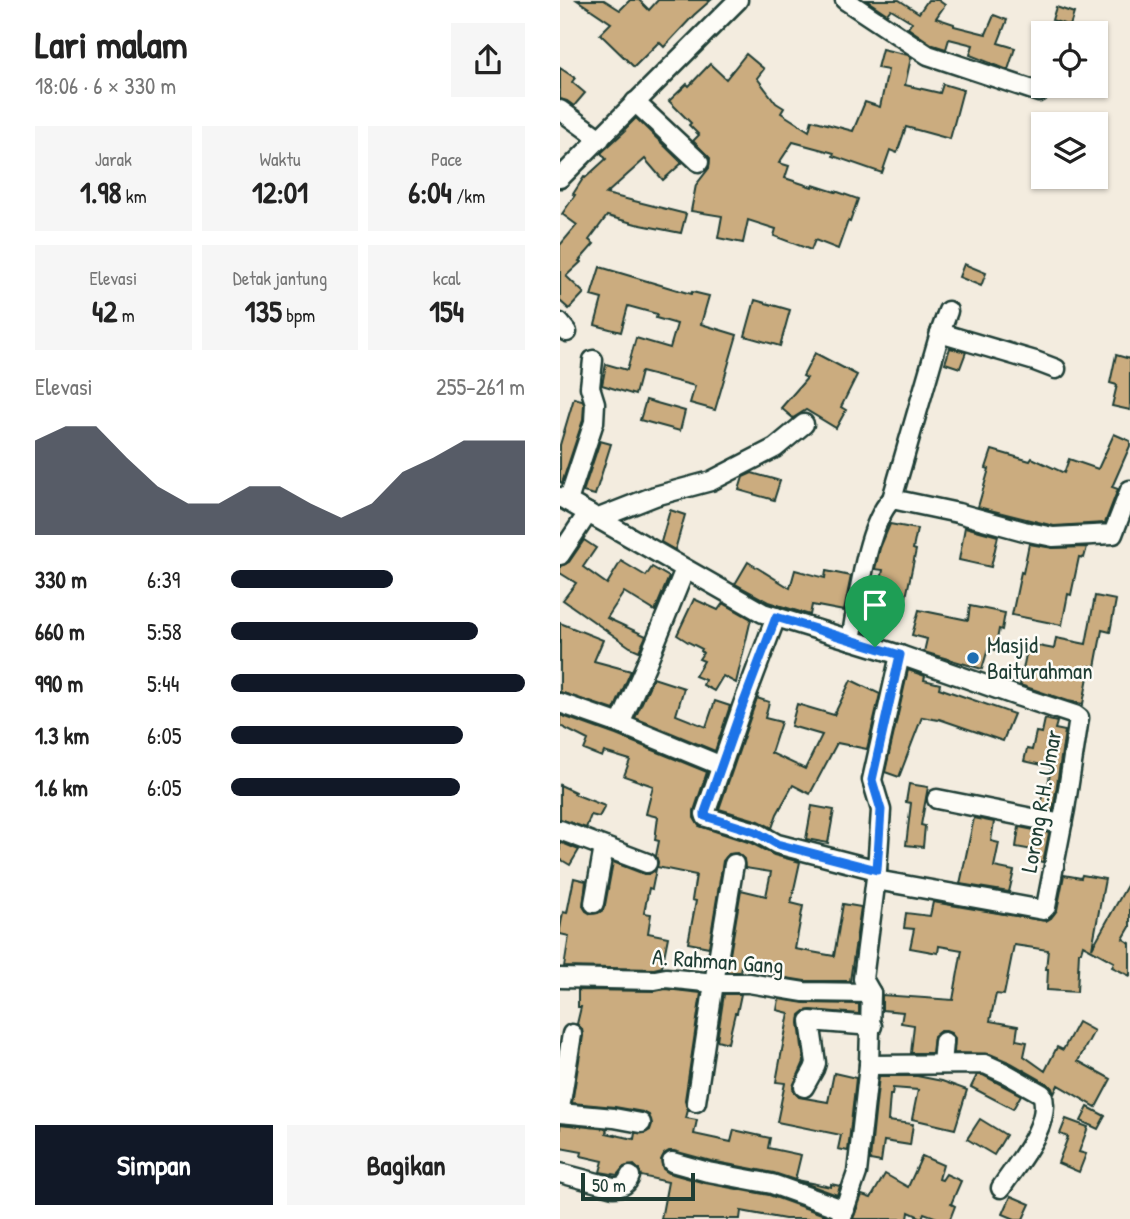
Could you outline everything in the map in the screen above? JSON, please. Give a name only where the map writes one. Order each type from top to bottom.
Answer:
[{"type":"street","points":[[560,178],[738,0]]},
{"type":"street","points":[[845,0],[928,55],[1031,89]]},
{"type":"street","points":[[635,102],[699,162]]},
{"type":"street","points":[[560,110],[600,139]]},
{"type":"street","points":[[851,640],[872,539],[882,510],[892,499],[948,311]]},
{"type":"street","points":[[940,333],[1056,369]]},
{"type":"street","points":[[564,499],[594,422],[595,403],[590,387],[593,360]]},
{"type":"street","points":[[560,555],[594,516],[711,481],[775,448],[804,424]]},
{"type":"street","points":[[892,499],[1054,537],[1113,534],[1130,490]]},
{"type":"street","name":"Lorong R.H. Umar","points":[[564,499],[763,613],[900,655],[1077,716],[1080,721],[1044,910],[876,875]]},
{"type":"street","points":[[620,724],[685,569]]},
{"type":"street","points":[[776,617],[705,812],[706,817],[756,832],[777,844],[876,875]]},
{"type":"street","points":[[672,1162],[772,1184],[843,1214],[857,1173],[872,1026],[872,993],[863,979],[881,810],[872,780],[900,655]]},
{"type":"street","points":[[560,703],[620,724],[722,766]]},
{"type":"street","points":[[937,799],[1062,824]]},
{"type":"street","points":[[560,830],[647,863]]},
{"type":"street","points":[[594,902],[604,847]]},
{"type":"street","points":[[696,1102],[734,864]]},
{"type":"street","name":"A. Rahman Gang","points":[[560,978],[666,978],[714,983],[749,983],[804,992],[872,993]]},
{"type":"street","points":[[804,1087],[816,1063],[810,1021],[872,1026]]},
{"type":"street","points":[[572,1034],[560,1110],[641,1123]]},
{"type":"street","points":[[942,1064],[944,1042]]},
{"type":"street","points":[[869,1065],[985,1064],[1037,1091],[1044,1098],[1044,1108],[1034,1139],[1001,1188]]},
{"type":"street","points":[[560,1173],[613,1187],[625,1185],[630,1176]]},
{"type":"building","points":[[577,0],[604,0],[620,10],[630,0],[639,0],[649,10],[658,0],[711,0],[664,47],[659,42],[634,67],[600,34],[611,23]]},
{"type":"building","points":[[866,0],[899,0],[919,13],[928,0],[938,0],[945,5],[936,18],[954,26],[986,34],[994,15],[1007,20],[998,43],[1015,48],[1008,70],[970,55],[973,45],[949,39],[946,49],[933,45],[908,28],[912,22],[891,9],[887,14]]},
{"type":"building","points":[[1056,7],[1074,13],[1072,21],[1052,20]]},
{"type":"building","points":[[882,49],[911,58],[905,85],[940,93],[943,84],[963,90],[950,139],[906,127],[897,153],[890,150],[882,173],[833,156],[834,153],[793,142],[779,163],[789,166],[785,178],[858,199],[838,249],[815,240],[811,250],[774,236],[776,229],[748,220],[743,243],[718,238],[722,216],[691,211],[696,185],[709,168],[710,158],[693,141],[699,135],[689,125],[691,123],[669,101],[687,84],[689,86],[710,64],[726,79],[746,54],[764,69],[757,78],[776,103],[784,108],[781,113],[809,131],[812,120],[853,131],[865,102],[880,107],[888,70],[877,68]]},
{"type":"building","points":[[560,68],[575,78],[572,82],[585,93],[574,106],[560,99]]},
{"type":"building","points":[[636,118],[682,163],[663,180],[645,159],[606,194],[686,214],[681,233],[607,216],[589,240],[594,244],[566,276],[584,293],[569,309],[560,301],[560,245],[577,225],[562,214],[584,177],[606,159],[601,153]]},
{"type":"building","points":[[964,264],[986,273],[981,286],[959,277]]},
{"type":"building","points":[[600,267],[691,294],[709,296],[701,324],[737,335],[715,410],[690,403],[695,386],[641,372],[635,395],[602,385],[606,364],[627,370],[636,338],[670,348],[677,324],[656,318],[657,314],[628,306],[621,332],[595,325],[602,299],[591,296]]},
{"type":"building","points":[[755,300],[790,310],[780,346],[745,336]]},
{"type":"building","points":[[950,348],[966,352],[960,368],[945,363]]},
{"type":"building","points":[[815,353],[857,375],[841,407],[846,410],[836,428],[806,410],[793,418],[781,408],[807,378],[803,376]]},
{"type":"building","points":[[1116,355],[1130,359],[1130,410],[1112,406],[1117,385],[1110,383]]},
{"type":"building","points":[[574,398],[582,400],[584,404],[583,420],[562,483],[560,445]]},
{"type":"building","points":[[646,400],[685,411],[680,431],[640,420]]},
{"type":"building","points":[[1114,434],[1130,441],[1130,446],[1112,487],[1118,489],[1105,523],[1054,526],[978,507],[992,450],[1030,461],[1032,458],[1064,473],[1069,459],[1098,469]]},
{"type":"building","points":[[600,441],[611,444],[595,495],[583,492]]},
{"type":"building","points":[[752,473],[780,481],[774,500],[739,490],[743,477]]},
{"type":"building","points":[[670,510],[685,515],[675,550],[661,542]]},
{"type":"building","points":[[890,524],[917,529],[913,549],[916,550],[905,602],[878,597],[883,570],[875,569]]},
{"type":"building","points":[[965,527],[998,536],[991,567],[959,560]]},
{"type":"building","points":[[584,540],[596,548],[583,567],[607,584],[621,561],[646,576],[652,567],[669,577],[655,611],[624,592],[607,618],[646,636],[639,651],[563,600],[576,583],[560,573],[560,566],[569,562]]},
{"type":"building","points":[[1029,544],[1053,548],[1087,547],[1084,558],[1079,557],[1062,625],[1012,615]]},
{"type":"building","points":[[748,562],[790,588],[795,570],[825,578],[826,571],[851,576],[844,611],[812,605],[810,615],[768,602],[735,584]]},
{"type":"building","points":[[1095,596],[1116,600],[1110,632],[1102,630],[1095,667],[1090,666],[1083,704],[1020,685],[1028,644],[1054,649],[1056,638],[1086,644]]},
{"type":"building","points":[[694,599],[718,610],[723,603],[751,619],[736,683],[723,676],[714,691],[703,685],[705,680],[695,676],[704,661],[699,659],[703,653],[702,649],[677,635]]},
{"type":"building","points":[[970,606],[1005,613],[995,650],[988,649],[982,669],[924,652],[927,639],[912,635],[919,610],[968,620]]},
{"type":"building","points":[[869,608],[884,611],[879,637],[864,632]]},
{"type":"building","points":[[560,623],[603,640],[594,661],[631,671],[614,710],[560,692]]},
{"type":"building","points":[[908,670],[925,676],[924,680],[940,684],[939,688],[1014,714],[1003,741],[939,719],[922,717],[899,777],[885,772]]},
{"type":"building","points":[[653,678],[684,688],[676,715],[706,727],[715,701],[730,706],[715,751],[635,718]]},
{"type":"building","points":[[851,680],[880,694],[867,749],[837,743],[810,794],[793,785],[772,828],[759,821],[719,809],[757,698],[769,702],[765,718],[781,722],[771,753],[805,769],[822,735],[791,726],[797,704],[834,715]]},
{"type":"building","points":[[560,715],[707,772],[694,811],[694,818],[699,826],[751,843],[774,855],[800,862],[791,903],[803,906],[795,949],[834,956],[843,904],[861,907],[850,981],[805,981],[774,976],[775,973],[741,966],[740,972],[727,972],[741,890],[766,896],[771,872],[745,868],[744,859],[737,853],[729,854],[723,861],[709,947],[688,943],[696,901],[692,900],[696,875],[657,867],[659,841],[655,840],[658,817],[646,814],[653,786],[624,776],[630,760],[604,752],[602,757],[584,750],[588,740],[560,726]]},
{"type":"building","points":[[1045,719],[1057,722],[1055,729],[1065,731],[1053,811],[1040,808],[1043,792],[1047,792],[1051,767],[1024,761],[1027,749],[1032,750],[1036,732],[1042,733]]},
{"type":"building","points":[[909,784],[928,787],[921,825],[925,826],[923,847],[906,845],[911,803],[906,802]]},
{"type":"building","points":[[560,785],[575,792],[574,794],[605,806],[599,817],[591,815],[586,828],[560,819]]},
{"type":"building","points":[[812,806],[834,810],[828,843],[806,839]]},
{"type":"building","points":[[974,818],[994,822],[991,841],[999,843],[994,867],[1014,871],[1009,892],[960,884]]},
{"type":"building","points":[[1019,827],[1049,833],[1043,862],[1032,860],[1033,850],[1016,847]]},
{"type":"building","points":[[560,842],[579,850],[570,865],[560,859]]},
{"type":"building","points":[[613,862],[644,874],[656,869],[644,913],[651,914],[648,933],[668,937],[662,967],[564,967],[569,936],[560,934],[560,929],[563,912],[567,913],[574,878],[586,881],[583,906],[586,911],[591,914],[598,913],[605,905]]},
{"type":"building","points":[[1064,875],[1105,879],[1092,948],[1130,880],[1130,927],[1123,939],[1130,943],[1130,976],[1112,967],[1114,962],[1083,945],[1079,952],[1077,992],[1047,990],[1048,950],[1014,945],[1004,995],[996,994],[990,1021],[1018,1026],[1016,1040],[1027,1042],[1024,1056],[1045,1071],[1057,1047],[1063,1050],[1078,1022],[1094,1031],[1078,1061],[1111,1079],[1096,1107],[1058,1085],[1054,1094],[1048,1084],[990,1054],[954,1053],[955,1038],[946,1031],[940,1031],[934,1036],[932,1053],[911,1053],[914,1025],[901,1023],[903,1012],[882,1010],[882,995],[953,1000],[962,950],[939,946],[938,953],[910,948],[914,929],[904,928],[906,913],[930,916],[933,902],[1046,921],[1057,910]]},
{"type":"building","points":[[666,989],[701,993],[685,1100],[688,1110],[686,1118],[697,1120],[694,1134],[731,1142],[734,1130],[770,1138],[768,1148],[801,1155],[795,1180],[674,1151],[664,1154],[661,1160],[663,1169],[705,1183],[769,1195],[830,1219],[785,1219],[741,1211],[740,1219],[661,1219],[668,1182],[641,1176],[634,1165],[624,1167],[617,1175],[600,1172],[603,1161],[581,1156],[582,1152],[560,1148],[560,1124],[607,1129],[606,1133],[634,1139],[635,1133],[645,1133],[650,1130],[652,1124],[649,1115],[643,1112],[572,1103],[583,1036],[582,1029],[577,1024],[581,1007],[578,1007],[578,990]]},
{"type":"building","points":[[724,994],[741,994],[728,1043],[717,1040]]},
{"type":"building","points":[[779,999],[804,1003],[859,1004],[859,1014],[811,1010],[800,1015],[804,1062],[793,1087],[799,1097],[828,1102],[834,1073],[856,1078],[848,1151],[838,1149],[841,1135],[777,1122],[785,1083],[776,1082],[789,1013],[777,1010]]},
{"type":"building","points":[[977,1075],[983,1075],[1021,1095],[1013,1109],[971,1087]]},
{"type":"building","points":[[879,1076],[917,1076],[967,1090],[955,1129],[912,1119],[918,1090],[893,1088],[888,1121],[913,1124],[910,1145],[884,1141],[881,1162],[870,1160]]},
{"type":"building","points":[[1088,1107],[1105,1116],[1098,1129],[1081,1121]]},
{"type":"building","points":[[980,1119],[1006,1135],[994,1155],[967,1139]]},
{"type":"building","points":[[1066,1119],[1088,1127],[1079,1152],[1086,1154],[1079,1172],[1058,1163],[1068,1137],[1060,1134]]},
{"type":"building","points":[[922,1156],[943,1165],[939,1179],[942,1180],[946,1174],[961,1181],[951,1204],[955,1206],[950,1219],[940,1219],[924,1213],[922,1218],[909,1212],[908,1219],[853,1219],[862,1195],[871,1198],[885,1174],[908,1187]]},
{"type":"building","points":[[796,1180],[831,1187],[831,1184],[840,1186],[837,1195]]},
{"type":"building","points":[[1011,1196],[1030,1204],[1023,1219],[1003,1214]]},
{"type":"place","name":"Masjid Baiturahman","points":[[973,658]]},
{"type":"route","points":[[776,617],[875,647],[900,655],[872,780],[881,810],[877,870],[777,844],[763,834],[706,817],[705,812],[776,617]]}]
